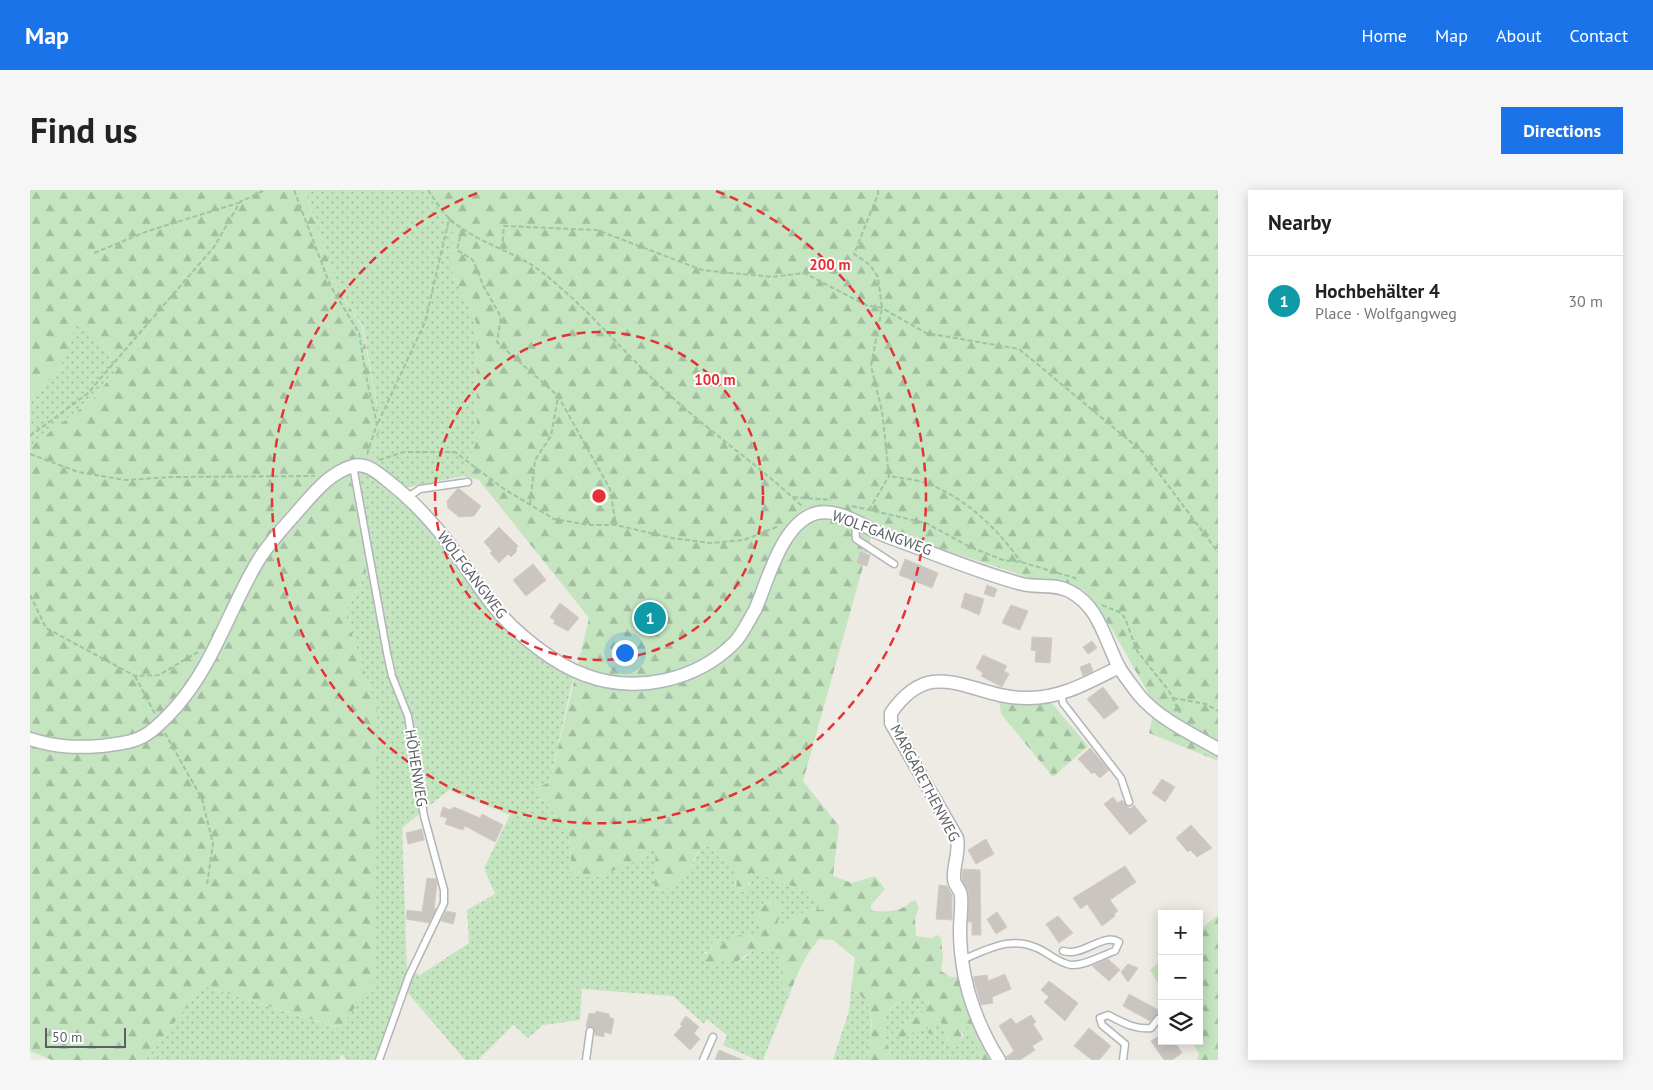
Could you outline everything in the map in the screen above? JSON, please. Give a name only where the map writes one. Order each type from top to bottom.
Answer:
[{"type":"street","points":[[30,739],[52,746],[119,744],[144,737],[160,724],[193,688],[206,666],[258,561],[308,500],[332,476],[353,466],[367,466]]},
{"type":"street","name":"WOLFGANGWEG","points":[[367,466],[408,497],[448,542],[489,600],[516,630],[569,667],[586,676],[616,682],[659,683],[692,672],[736,642],[755,609],[780,550],[794,529],[811,514],[827,512],[880,534],[1023,584],[1066,589],[1087,604],[1098,619],[1119,667],[1151,707],[1218,749]]},
{"type":"street","name":"MARGARETHENWEG","points":[[999,1060],[984,1037],[972,1010],[962,960],[960,931],[961,893],[954,883],[954,870],[959,845],[957,838],[891,724],[891,713],[916,687],[936,680],[1014,698],[1027,698],[1061,694],[1119,667]]},
{"type":"lane","name":"HÖHENWEG","points":[[353,466],[389,661],[408,716],[424,816],[444,890],[444,903],[440,915],[426,938],[409,976],[379,1060]]},
{"type":"lane","points":[[408,497],[420,488],[468,482]]},
{"type":"lane","points":[[855,522],[856,539],[894,564]]},
{"type":"lane","points":[[1061,694],[1063,703],[1121,778],[1129,802]]},
{"type":"lane","points":[[962,960],[1002,943],[1014,942],[1039,948],[1064,963],[1076,965],[1115,951],[1119,942],[1107,940],[1072,954],[1063,951]]},
{"type":"lane","points":[[1123,1060],[1125,1044],[1102,1025],[1100,1018],[1108,1015],[1133,1028],[1144,1029],[1151,1028],[1158,1019]]},
{"type":"lane","points":[[586,1060],[590,1031]]},
{"type":"lane","points":[[703,1060],[713,1037]]},
{"type":"path","points":[[94,253],[148,231],[240,202],[265,190]]},
{"type":"path","points":[[294,190],[330,285],[359,333],[377,424]]},
{"type":"path","points":[[428,190],[449,219],[462,229],[538,269],[580,304],[633,361],[674,400],[771,478],[811,514]]},
{"type":"path","points":[[869,510],[889,476],[882,410],[871,366],[882,308],[878,277],[870,265],[854,254],[878,190]]},
{"type":"path","points":[[30,436],[87,394],[214,247],[240,202]]},
{"type":"path","points":[[367,466],[368,451],[377,424],[425,322],[449,219]]},
{"type":"path","points":[[502,249],[504,226],[597,230],[702,270],[772,277],[804,273],[866,305],[882,308],[926,333],[1019,349],[1144,452],[1218,552]]},
{"type":"path","points":[[462,229],[457,250],[473,260],[483,285],[501,317],[497,342],[558,396],[610,489],[616,525]]},
{"type":"path","points":[[530,504],[536,460],[551,436],[558,396]]},
{"type":"path","points":[[367,466],[377,460],[404,452],[454,452],[504,489],[554,519],[590,525],[616,525],[672,538],[710,543],[744,540],[781,526]]},
{"type":"path","points":[[30,454],[78,472],[126,480],[172,477],[332,476]]},
{"type":"path","points":[[889,476],[923,482],[958,498],[1003,536],[1021,562]]},
{"type":"path","points":[[30,595],[46,628],[135,676],[159,675],[201,650]]},
{"type":"path","points":[[135,676],[202,800],[213,844],[207,885]]},
{"type":"path","points":[[1172,698],[1206,704],[1218,711]]},
{"type":"green space","points":[[30,190],[305,190],[337,286],[362,327],[381,426],[372,453],[376,465],[366,469],[351,480],[366,572],[345,613],[377,709],[375,980],[340,1028],[203,986],[145,1060],[52,1060],[30,1051],[30,447],[93,399],[119,367],[78,320],[58,373],[30,397]]},
{"type":"green space","points":[[305,190],[423,190],[453,225],[452,272],[476,322],[477,440],[463,476],[405,488],[376,465],[372,453],[381,426],[363,327],[337,286]]},
{"type":"green space","points":[[423,190],[1218,190],[1218,761],[1149,733],[1155,705],[1110,626],[1083,590],[1027,577],[874,527],[803,781],[839,826],[833,876],[852,883],[875,876],[885,889],[871,905],[871,910],[874,911],[897,910],[915,900],[919,907],[915,918],[916,936],[931,938],[938,935],[941,938],[943,957],[941,971],[951,977],[965,976],[999,1060],[982,1060],[967,1027],[963,1028],[959,1047],[951,1043],[939,1019],[936,1020],[935,1030],[932,1035],[927,1032],[928,1024],[904,1037],[895,1037],[893,1032],[925,1011],[930,1004],[925,999],[907,999],[885,1013],[886,1037],[894,1060],[868,1060],[872,1020],[866,1002],[860,995],[851,990],[855,958],[833,940],[819,939],[814,945],[802,965],[790,993],[783,988],[780,959],[775,951],[754,950],[736,962],[728,960],[720,954],[717,962],[711,965],[700,958],[700,954],[711,952],[713,940],[718,939],[722,945],[740,935],[761,934],[765,929],[758,926],[754,916],[769,902],[776,902],[782,911],[777,924],[786,923],[810,908],[823,910],[825,905],[803,890],[756,873],[750,873],[748,892],[738,892],[735,873],[710,846],[703,845],[679,884],[668,888],[654,890],[656,844],[632,863],[595,878],[572,874],[569,832],[534,789],[550,782],[589,618],[479,480],[463,476],[477,440],[476,322],[452,272],[453,225]]},
{"type":"green space","points":[[78,319],[119,367],[93,399],[30,447],[30,397],[58,373]]},
{"type":"green space","points":[[366,469],[425,519],[481,596],[574,674],[550,782],[534,789],[569,832],[572,874],[632,863],[657,843],[654,890],[662,889],[677,881],[683,875],[703,845],[710,846],[716,854],[732,867],[737,876],[735,884],[750,885],[748,878],[750,873],[756,873],[803,890],[825,905],[824,910],[810,908],[790,921],[776,924],[771,901],[765,905],[765,929],[761,935],[750,934],[740,936],[721,946],[718,939],[713,940],[711,952],[704,952],[700,958],[717,962],[720,953],[728,960],[743,959],[754,950],[775,951],[780,959],[783,988],[790,993],[763,1060],[757,1060],[723,1045],[727,1035],[707,1019],[704,1024],[673,996],[582,989],[580,1020],[543,1025],[528,1038],[513,1025],[478,1060],[465,1060],[402,986],[374,1060],[346,1060],[342,1054],[339,1060],[145,1060],[203,986],[339,1028],[377,709],[345,613],[366,572],[351,480]],"holes":[[[449,790],[510,815],[484,868],[495,894],[467,910],[469,943],[420,975],[407,969],[402,828]]]},
{"type":"green space","points":[[999,700],[1050,701],[1088,746],[1053,777],[1001,714]]},
{"type":"green space","points":[[1218,915],[1218,1060],[1197,1060],[1199,1054],[1194,1045],[1203,1045],[1203,927]]},
{"type":"green space","points":[[1158,963],[1158,983],[1150,970]]},
{"type":"green space","points":[[851,990],[866,999],[869,1007],[872,1029],[868,1060],[833,1060],[849,1011]]},
{"type":"green space","points":[[903,999],[925,999],[930,1004],[925,1011],[893,1032],[904,1037],[928,1024],[935,1030],[936,1020],[940,1019],[947,1031],[947,1040],[963,1037],[963,1028],[967,1026],[982,1060],[894,1060],[886,1037],[885,1013]]},
{"type":"building","points":[[458,488],[481,506],[474,516],[459,517],[448,508],[447,501]]},
{"type":"building","points":[[499,527],[518,546],[517,551],[511,557],[508,554],[499,563],[490,553],[492,551],[484,542]]},
{"type":"building","points":[[860,552],[870,555],[867,566],[857,563]]},
{"type":"building","points":[[905,559],[938,573],[932,588],[899,575]]},
{"type":"building","points":[[533,564],[546,580],[526,596],[513,580]]},
{"type":"building","points":[[987,585],[997,589],[994,597],[984,594]]},
{"type":"building","points":[[965,593],[984,599],[979,615],[961,607]]},
{"type":"building","points":[[560,603],[579,618],[568,631],[553,623],[555,621],[550,617]]},
{"type":"building","points":[[1011,605],[1028,611],[1020,630],[1002,623]]},
{"type":"building","points":[[1032,637],[1052,638],[1050,663],[1035,662],[1036,651],[1031,650]]},
{"type":"building","points":[[1092,641],[1097,648],[1088,654],[1083,647]]},
{"type":"building","points":[[983,655],[1007,666],[1004,671],[1009,674],[1002,687],[981,676],[983,673],[976,668]]},
{"type":"building","points":[[1090,663],[1093,671],[1083,676],[1080,667]]},
{"type":"building","points":[[1103,687],[1119,708],[1104,719],[1087,699]]},
{"type":"building","points":[[1090,748],[1109,770],[1100,778],[1094,772],[1092,774],[1078,759]]},
{"type":"building","points":[[1162,779],[1175,787],[1165,802],[1152,793]]},
{"type":"building","points":[[1113,797],[1118,803],[1122,800],[1130,809],[1134,805],[1147,821],[1130,835],[1104,804]]},
{"type":"building","points":[[443,807],[450,810],[454,807],[480,818],[482,814],[503,825],[495,842],[465,826],[463,830],[445,824],[447,818],[440,816]]},
{"type":"building","points":[[1191,825],[1212,848],[1197,857],[1190,850],[1188,852],[1176,838]]},
{"type":"building","points":[[422,829],[424,840],[408,844],[406,833]]},
{"type":"building","points":[[986,839],[994,854],[976,864],[968,850]]},
{"type":"building","points":[[1125,866],[1136,882],[1110,900],[1118,911],[1114,914],[1115,916],[1102,926],[1087,904],[1081,909],[1073,898]]},
{"type":"building","points":[[963,869],[980,870],[981,935],[972,935],[972,922],[968,922],[969,893],[962,880]]},
{"type":"building","points":[[427,878],[436,879],[437,884],[434,908],[436,909],[429,923],[406,919],[407,910],[422,912]]},
{"type":"building","points":[[939,885],[947,886],[952,895],[952,920],[936,919]]},
{"type":"building","points":[[446,911],[456,913],[453,924],[441,921]]},
{"type":"building","points":[[997,912],[1007,927],[996,934],[987,919]]},
{"type":"building","points":[[1058,916],[1073,933],[1059,943],[1046,924]]},
{"type":"building","points":[[1108,959],[1120,970],[1109,981],[1092,966]]},
{"type":"building","points":[[1128,964],[1138,968],[1128,982],[1121,972]]},
{"type":"building","points":[[1005,974],[1011,989],[992,997],[993,1003],[981,1005],[973,977],[987,975],[988,981]]},
{"type":"building","points":[[1049,981],[1078,1003],[1065,1021],[1044,1002],[1049,997],[1041,990]]},
{"type":"building","points":[[1129,994],[1158,1010],[1158,1014],[1150,1021],[1123,1006]]},
{"type":"building","points":[[596,1011],[609,1014],[609,1017],[614,1019],[611,1034],[604,1032],[604,1037],[595,1035],[593,1027],[586,1027],[589,1013],[595,1014]]},
{"type":"building","points":[[1031,1015],[1036,1022],[1033,1024],[1043,1039],[1032,1046],[1035,1050],[1020,1060],[1007,1060],[1006,1057],[1014,1051],[999,1026],[1011,1018],[1016,1024]]},
{"type":"building","points":[[686,1016],[699,1027],[694,1033],[700,1039],[690,1050],[674,1035],[682,1026],[680,1024]]},
{"type":"building","points":[[1089,1028],[1111,1046],[1099,1060],[1092,1060],[1074,1046]]},
{"type":"building","points":[[1158,1037],[1158,1045],[1177,1045],[1182,1053],[1172,1060],[1164,1060],[1151,1041]]},
{"type":"building","points":[[719,1050],[743,1060],[715,1060]]},
{"type":"place","name":"Hochbehälter 4","points":[[650,618]]}]
